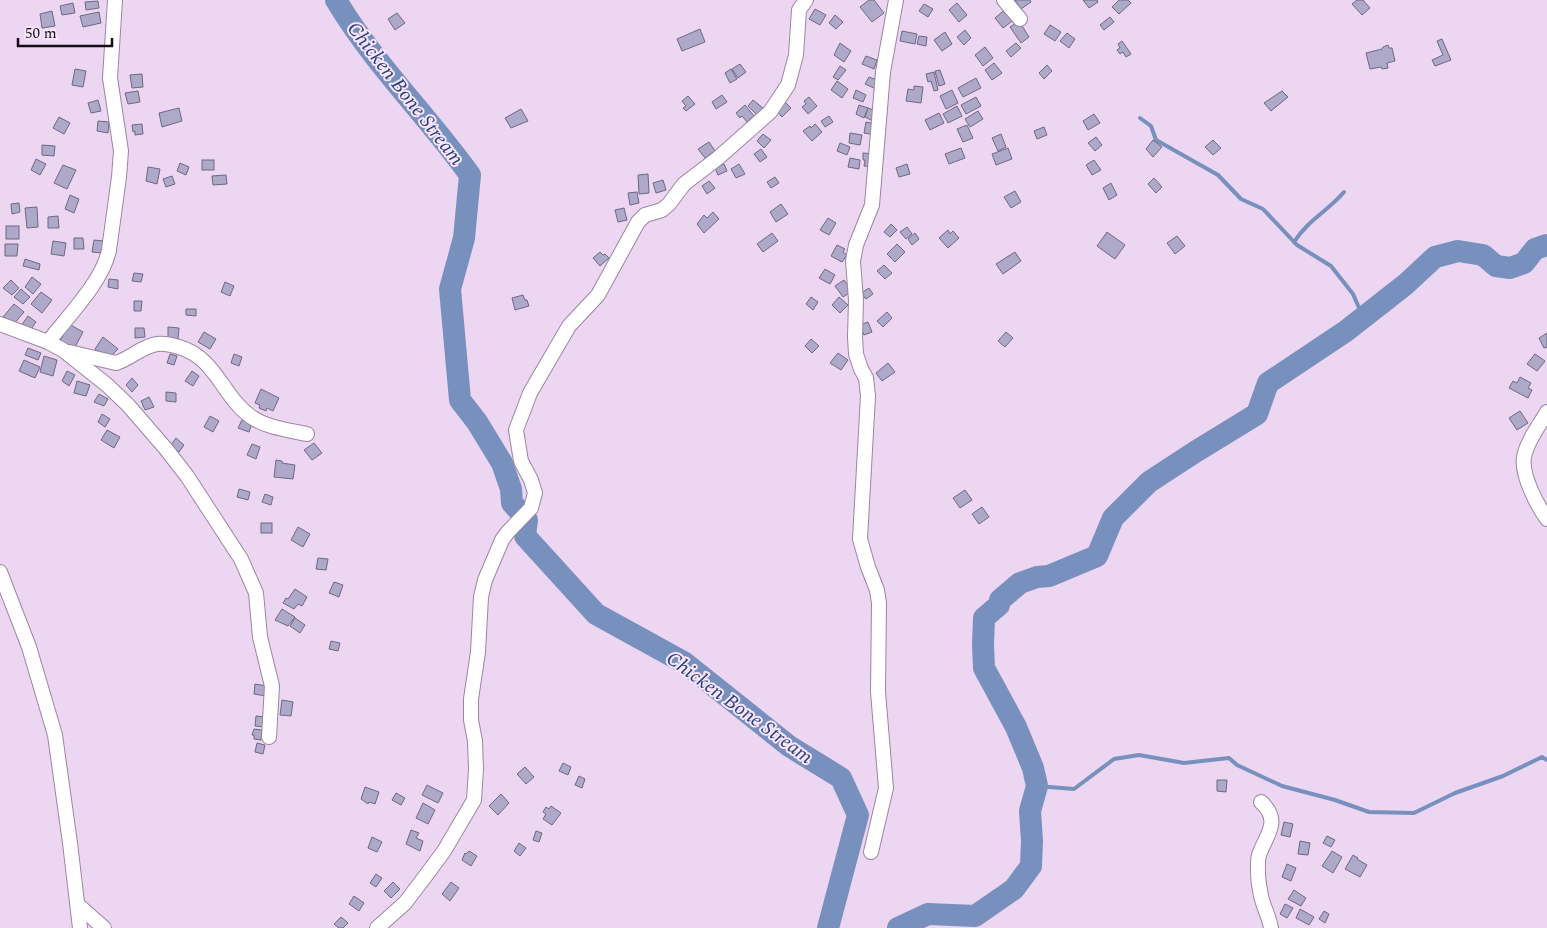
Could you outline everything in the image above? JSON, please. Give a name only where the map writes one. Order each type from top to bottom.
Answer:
[{"type":"street","points":[[48,342],[97,279],[107,260],[109,250],[121,151],[110,78],[115,0]]},
{"type":"street","points":[[377,928],[405,903],[427,874],[444,851],[474,800],[476,750],[470,699],[478,652],[481,598],[485,580],[502,540],[528,511],[535,493],[522,461],[516,430],[530,393],[569,326],[598,295],[638,222],[645,216],[662,210],[669,204],[684,184],[718,158],[770,112],[780,99],[788,84],[796,55],[799,10],[806,0]]},
{"type":"street","points":[[871,852],[885,794],[886,778],[878,692],[879,603],[877,590],[860,539],[868,396],[866,378],[856,354],[856,300],[853,261],[856,245],[872,205],[883,72],[896,0]]},
{"type":"street","points":[[1004,0],[1020,19]]},
{"type":"street","points":[[0,324],[48,342],[63,350],[108,385],[128,405],[187,476],[242,559],[256,593],[260,637],[272,686],[270,737]]},
{"type":"street","points":[[63,350],[116,363],[148,346],[159,344],[184,348],[206,364],[241,408],[251,417],[264,424],[307,434]]},
{"type":"street","points":[[1547,412],[1524,457],[1524,467],[1540,509],[1547,519]]},
{"type":"street","points":[[0,572],[29,647],[55,735],[80,928]]},
{"type":"street","points":[[1261,802],[1269,810],[1272,822],[1270,835],[1258,856],[1260,891],[1271,928]]},
{"type":"street","points":[[78,905],[104,928]]},
{"type":"building","points":[[869,0],[874,0],[884,13],[872,22],[860,7]]},
{"type":"building","points":[[1015,0],[1030,0],[1031,2],[1021,9]]},
{"type":"building","points":[[1083,0],[1097,0],[1098,2],[1089,8]]},
{"type":"building","points":[[1119,0],[1128,0],[1131,3],[1119,14],[1112,7]]},
{"type":"building","points":[[1357,0],[1363,0],[1370,8],[1362,15],[1352,4]]},
{"type":"building","points":[[98,1],[99,8],[86,10],[85,2]]},
{"type":"building","points":[[73,3],[75,13],[62,15],[60,6]]},
{"type":"building","points":[[957,3],[967,15],[959,22],[949,10]]},
{"type":"building","points":[[924,4],[933,9],[928,17],[919,11]]},
{"type":"building","points":[[1007,8],[1015,19],[1003,28],[995,18]]},
{"type":"building","points":[[815,9],[826,15],[820,25],[809,19]]},
{"type":"building","points":[[52,11],[55,26],[42,28],[40,14]]},
{"type":"building","points":[[99,12],[101,23],[83,27],[80,16]]},
{"type":"building","points":[[397,13],[405,23],[395,30],[388,19]]},
{"type":"building","points":[[835,15],[843,22],[836,29],[829,23]]},
{"type":"building","points":[[1110,17],[1114,22],[1104,30],[1100,25]]},
{"type":"building","points":[[1019,21],[1029,37],[1021,43],[1010,27]]},
{"type":"building","points":[[1050,25],[1061,32],[1055,41],[1044,34]]},
{"type":"building","points":[[700,29],[705,42],[682,51],[677,39]]},
{"type":"building","points":[[965,30],[971,38],[964,45],[957,37]]},
{"type":"building","points":[[902,31],[917,34],[915,44],[900,41]]},
{"type":"building","points":[[945,32],[952,44],[942,51],[934,40]]},
{"type":"building","points":[[1067,33],[1075,39],[1069,48],[1060,41]]},
{"type":"building","points":[[919,36],[927,37],[926,46],[917,44]]},
{"type":"building","points":[[1442,39],[1451,60],[1435,66],[1432,60],[1443,55],[1437,41]]},
{"type":"building","points":[[1122,41],[1131,54],[1126,57],[1123,52],[1120,54],[1117,50],[1120,48],[1118,44]]},
{"type":"building","points":[[840,43],[851,51],[844,62],[834,55]]},
{"type":"building","points":[[1016,43],[1021,48],[1011,57],[1006,51]]},
{"type":"building","points":[[1388,45],[1389,48],[1392,48],[1395,61],[1387,63],[1388,68],[1370,69],[1366,53],[1382,49]]},
{"type":"building","points":[[985,47],[993,58],[983,66],[975,55]]},
{"type":"building","points":[[866,56],[877,60],[874,69],[862,64]]},
{"type":"building","points":[[994,63],[1002,73],[992,80],[985,70]]},
{"type":"building","points":[[740,64],[746,72],[738,78],[732,69]]},
{"type":"building","points":[[1047,65],[1052,71],[1044,79],[1039,73]]},
{"type":"building","points":[[840,66],[846,70],[838,80],[833,77]]},
{"type":"building","points":[[75,69],[86,71],[83,87],[72,85]]},
{"type":"building","points":[[731,69],[737,79],[730,83],[725,73]]},
{"type":"building","points":[[940,70],[945,84],[939,86],[935,71]]},
{"type":"building","points":[[934,72],[938,90],[934,91],[931,81],[928,82],[926,74]]},
{"type":"building","points":[[142,74],[143,87],[132,88],[130,75]]},
{"type":"building","points":[[869,77],[879,81],[876,89],[865,84]]},
{"type":"building","points":[[976,78],[981,88],[963,97],[958,88]]},
{"type":"building","points":[[837,81],[848,89],[842,98],[831,90]]},
{"type":"building","points":[[914,86],[923,87],[921,103],[906,101],[908,89],[914,90]]},
{"type":"building","points":[[856,90],[866,95],[863,102],[853,98]]},
{"type":"building","points":[[952,90],[958,103],[946,109],[940,96]]},
{"type":"building","points":[[138,91],[140,102],[128,104],[125,93]]},
{"type":"building","points":[[1282,91],[1288,97],[1271,111],[1264,103]]},
{"type":"building","points":[[722,95],[727,102],[716,109],[712,102]]},
{"type":"building","points":[[688,96],[695,104],[686,111],[683,108],[686,106],[682,101]]},
{"type":"building","points":[[809,97],[817,106],[808,114],[802,107],[806,104],[804,101]]},
{"type":"building","points":[[976,97],[981,106],[966,114],[961,105]]},
{"type":"building","points":[[98,100],[101,111],[91,113],[88,103]]},
{"type":"building","points":[[753,100],[763,108],[757,115],[748,106]]},
{"type":"building","points":[[785,102],[791,108],[782,117],[777,111]]},
{"type":"building","points":[[745,105],[754,116],[747,122],[736,113]]},
{"type":"building","points":[[859,105],[868,108],[864,118],[856,114]]},
{"type":"building","points":[[957,106],[962,116],[948,123],[943,114]]},
{"type":"building","points":[[179,108],[182,121],[162,127],[159,113]]},
{"type":"building","points":[[868,108],[876,111],[873,121],[865,117]]},
{"type":"building","points":[[521,109],[528,121],[511,128],[505,118]]},
{"type":"building","points":[[978,111],[983,119],[970,127],[965,119]]},
{"type":"building","points":[[939,113],[944,123],[930,130],[925,120]]},
{"type":"building","points":[[1094,114],[1100,123],[1088,130],[1083,121]]},
{"type":"building","points":[[829,116],[833,122],[825,127],[821,121]]},
{"type":"building","points":[[59,117],[70,123],[64,134],[53,128]]},
{"type":"building","points":[[98,121],[109,122],[108,133],[97,131]]},
{"type":"building","points":[[866,122],[875,124],[874,135],[864,133]]},
{"type":"building","points":[[142,124],[143,134],[135,135],[132,125]]},
{"type":"building","points":[[815,124],[822,132],[812,141],[803,131]]},
{"type":"building","points":[[967,125],[973,138],[963,142],[957,129]]},
{"type":"building","points":[[1044,127],[1047,135],[1037,139],[1034,131]]},
{"type":"building","points":[[850,133],[862,135],[860,145],[849,143]]},
{"type":"building","points":[[763,134],[771,140],[764,148],[757,141]]},
{"type":"building","points":[[1001,134],[1006,147],[998,151],[992,138]]},
{"type":"building","points":[[1096,137],[1102,145],[1095,151],[1088,143]]},
{"type":"building","points":[[1153,140],[1162,147],[1153,157],[1146,149]]},
{"type":"building","points":[[1213,140],[1221,148],[1213,155],[1205,147]]},
{"type":"building","points":[[709,142],[715,151],[705,158],[698,149]]},
{"type":"building","points":[[840,143],[850,147],[847,155],[837,151]]},
{"type":"building","points":[[42,145],[55,146],[54,156],[42,155]]},
{"type":"building","points":[[961,148],[965,158],[949,164],[945,154]]},
{"type":"building","points":[[1008,148],[1012,159],[996,165],[992,154]]},
{"type":"building","points":[[761,149],[767,157],[760,162],[754,154]]},
{"type":"building","points":[[863,153],[876,154],[875,167],[864,166]]},
{"type":"building","points":[[850,158],[860,160],[859,169],[848,167]]},
{"type":"building","points":[[36,159],[46,164],[40,175],[31,170]]},
{"type":"building","points":[[202,160],[214,160],[214,170],[202,170]]},
{"type":"building","points":[[1094,160],[1101,170],[1092,175],[1086,165]]},
{"type":"building","points":[[180,163],[189,167],[186,175],[177,171]]},
{"type":"building","points":[[724,164],[727,171],[718,175],[715,168]]},
{"type":"building","points":[[739,164],[745,174],[736,178],[731,169]]},
{"type":"building","points":[[907,164],[910,174],[899,177],[896,168]]},
{"type":"building","points":[[63,165],[76,170],[67,189],[54,183]]},
{"type":"building","points":[[148,167],[160,169],[157,184],[146,181]]},
{"type":"building","points":[[648,174],[649,193],[639,194],[638,175]]},
{"type":"building","points":[[226,175],[227,184],[213,185],[212,176]]},
{"type":"building","points":[[172,176],[175,184],[166,187],[163,179]]},
{"type":"building","points":[[775,177],[779,183],[771,188],[767,182]]},
{"type":"building","points":[[1154,178],[1162,187],[1156,193],[1148,184]]},
{"type":"building","points":[[663,180],[666,190],[656,193],[653,183]]},
{"type":"building","points":[[709,181],[715,188],[707,194],[702,186]]},
{"type":"building","points":[[1111,183],[1117,195],[1109,200],[1103,188]]},
{"type":"building","points":[[1015,191],[1021,202],[1011,208],[1004,197]]},
{"type":"building","points":[[637,192],[639,203],[630,205],[628,193]]},
{"type":"building","points":[[70,195],[79,199],[74,213],[65,209]]},
{"type":"building","points":[[19,203],[20,212],[12,214],[11,204]]},
{"type":"building","points":[[781,204],[788,214],[776,222],[770,212]]},
{"type":"building","points":[[37,207],[38,227],[27,228],[25,208]]},
{"type":"building","points":[[624,208],[627,220],[618,222],[615,210]]},
{"type":"building","points":[[713,212],[719,219],[704,233],[697,224],[704,215],[707,218]]},
{"type":"building","points":[[58,216],[59,228],[48,228],[48,217]]},
{"type":"building","points":[[828,218],[836,223],[829,235],[820,230]]},
{"type":"building","points":[[891,224],[897,230],[890,237],[884,232]]},
{"type":"building","points":[[6,226],[19,226],[19,239],[6,239]]},
{"type":"building","points":[[907,227],[912,234],[906,239],[900,232]]},
{"type":"building","points":[[948,230],[950,234],[953,231],[959,238],[948,248],[939,238]]},
{"type":"building","points":[[1107,232],[1125,245],[1115,259],[1097,246]]},
{"type":"building","points":[[772,233],[778,241],[763,252],[757,244]]},
{"type":"building","points":[[915,233],[919,239],[912,245],[908,239]]},
{"type":"building","points":[[1177,236],[1185,246],[1175,254],[1167,243]]},
{"type":"building","points":[[74,238],[83,238],[84,249],[74,249]]},
{"type":"building","points":[[94,240],[104,241],[102,253],[92,252]]},
{"type":"building","points":[[53,241],[66,243],[64,256],[51,254]]},
{"type":"building","points":[[5,244],[18,244],[17,256],[5,256]]},
{"type":"building","points":[[897,244],[905,252],[895,262],[887,254]]},
{"type":"building","points":[[837,245],[845,249],[843,252],[847,255],[842,262],[831,256]]},
{"type":"building","points":[[600,252],[609,258],[600,266],[593,258]]},
{"type":"building","points":[[1015,252],[1021,261],[1003,274],[996,264]]},
{"type":"building","points":[[25,259],[40,264],[39,270],[23,266]]},
{"type":"building","points":[[884,265],[892,273],[885,279],[877,271]]},
{"type":"building","points":[[825,269],[835,275],[830,284],[819,278]]},
{"type":"building","points":[[134,273],[143,274],[141,282],[132,281]]},
{"type":"building","points":[[32,277],[41,284],[33,294],[25,287]]},
{"type":"building","points":[[109,279],[118,280],[118,289],[108,287]]},
{"type":"building","points":[[11,280],[19,288],[12,295],[3,288]]},
{"type":"building","points":[[844,280],[852,291],[843,297],[835,286]]},
{"type":"building","points":[[225,282],[234,286],[230,296],[221,292]]},
{"type":"building","points":[[869,288],[873,294],[866,299],[861,293]]},
{"type":"building","points":[[21,289],[30,297],[23,304],[14,297]]},
{"type":"building","points":[[41,292],[52,300],[42,313],[31,304]]},
{"type":"building","points":[[523,295],[529,306],[515,310],[512,298]]},
{"type":"building","points":[[811,297],[818,302],[813,310],[806,304]]},
{"type":"building","points":[[839,297],[848,305],[840,313],[832,305]]},
{"type":"building","points":[[134,301],[142,301],[141,311],[134,311]]},
{"type":"building","points":[[14,304],[24,312],[13,325],[3,317]]},
{"type":"building","points":[[186,309],[196,309],[196,316],[186,315]]},
{"type":"building","points":[[887,312],[892,318],[883,327],[877,321]]},
{"type":"building","points":[[28,316],[36,322],[29,332],[21,326]]},
{"type":"building","points":[[868,322],[872,332],[864,335],[860,325]]},
{"type":"building","points":[[69,324],[83,332],[74,349],[60,341]]},
{"type":"building","points":[[168,327],[179,328],[178,339],[168,338]]},
{"type":"building","points":[[135,328],[144,328],[145,337],[135,338]]},
{"type":"building","points":[[204,332],[216,339],[210,349],[198,342]]},
{"type":"building","points":[[1006,332],[1013,338],[1005,347],[998,341]]},
{"type":"building","points":[[1547,333],[1547,347],[1544,348],[1539,338]]},
{"type":"building","points":[[103,337],[118,349],[109,358],[95,349]]},
{"type":"building","points":[[811,339],[819,346],[812,353],[805,346]]},
{"type":"building","points":[[28,348],[41,353],[38,360],[25,355]]},
{"type":"building","points":[[838,353],[848,360],[841,370],[830,363]]},
{"type":"building","points":[[170,354],[177,356],[174,365],[167,363]]},
{"type":"building","points":[[234,354],[242,357],[239,366],[231,363]]},
{"type":"building","points":[[1535,354],[1545,361],[1537,371],[1527,364]]},
{"type":"building","points":[[44,356],[57,360],[53,376],[40,372]]},
{"type":"building","points":[[24,360],[40,367],[35,378],[19,371]]},
{"type":"building","points":[[888,363],[895,372],[882,381],[876,373]]},
{"type":"building","points":[[67,371],[75,375],[69,386],[62,381]]},
{"type":"building","points":[[192,371],[199,376],[193,386],[185,381]]},
{"type":"building","points":[[1520,377],[1531,383],[1528,388],[1532,390],[1528,398],[1509,388],[1513,381],[1517,383]]},
{"type":"building","points":[[132,378],[138,385],[132,392],[126,385]]},
{"type":"building","points":[[77,381],[90,385],[86,396],[74,393]]},
{"type":"building","points":[[261,389],[279,398],[273,411],[267,408],[266,411],[259,408],[260,405],[255,403]]},
{"type":"building","points":[[166,392],[176,393],[176,402],[166,401]]},
{"type":"building","points":[[99,394],[108,399],[104,406],[94,402]]},
{"type":"building","points":[[149,397],[154,407],[145,410],[141,401]]},
{"type":"building","points":[[1520,411],[1528,423],[1517,430],[1509,418]]},
{"type":"building","points":[[102,414],[110,419],[105,427],[98,422]]},
{"type":"building","points":[[210,416],[219,421],[213,432],[204,427]]},
{"type":"building","points":[[242,420],[252,423],[249,432],[238,428]]},
{"type":"building","points":[[107,430],[120,437],[114,448],[101,440]]},
{"type":"building","points":[[176,438],[184,445],[179,452],[170,446]]},
{"type":"building","points":[[314,443],[322,453],[312,460],[304,450]]},
{"type":"building","points":[[252,444],[260,447],[256,459],[247,455]]},
{"type":"building","points":[[276,460],[295,465],[293,479],[274,477]]},
{"type":"building","points":[[239,489],[250,492],[248,500],[237,497]]},
{"type":"building","points":[[965,490],[972,500],[960,508],[953,498]]},
{"type":"building","points":[[265,494],[273,497],[271,505],[262,502]]},
{"type":"building","points":[[982,507],[989,517],[979,524],[972,514]]},
{"type":"building","points":[[261,523],[272,523],[272,533],[261,533]]},
{"type":"building","points":[[298,527],[310,534],[303,547],[291,540]]},
{"type":"building","points":[[318,558],[328,559],[326,570],[316,569]]},
{"type":"building","points":[[334,582],[343,585],[339,597],[329,593]]},
{"type":"building","points":[[295,589],[307,597],[302,606],[298,604],[294,609],[283,603]]},
{"type":"building","points":[[282,609],[295,617],[288,626],[275,620]]},
{"type":"building","points":[[295,618],[305,625],[300,633],[290,626]]},
{"type":"building","points":[[331,641],[340,643],[338,651],[329,649]]},
{"type":"building","points":[[255,684],[267,686],[266,696],[254,694]]},
{"type":"building","points":[[282,700],[293,702],[291,716],[280,715]]},
{"type":"building","points":[[256,716],[265,717],[263,727],[255,726]]},
{"type":"building","points":[[254,729],[262,730],[261,740],[254,739],[254,735],[252,735]]},
{"type":"building","points":[[257,743],[265,745],[263,754],[255,752]]},
{"type":"building","points":[[563,763],[571,767],[568,775],[559,771]]},
{"type":"building","points":[[525,767],[534,777],[526,784],[517,774]]},
{"type":"building","points":[[579,776],[585,779],[582,788],[575,785]]},
{"type":"building","points":[[1217,780],[1227,780],[1226,792],[1217,791]]},
{"type":"building","points":[[427,785],[443,793],[438,803],[422,795]]},
{"type":"building","points":[[365,787],[379,792],[375,804],[369,802],[368,804],[361,799]]},
{"type":"building","points":[[396,793],[405,798],[401,805],[392,800]]},
{"type":"building","points":[[501,794],[509,803],[498,815],[489,806]]},
{"type":"building","points":[[423,803],[435,810],[428,824],[416,818]]},
{"type":"building","points":[[551,806],[561,813],[552,825],[543,819],[546,814],[543,812],[546,807],[549,809]]},
{"type":"building","points":[[1284,822],[1293,824],[1290,837],[1281,835]]},
{"type":"building","points":[[411,830],[419,833],[416,838],[423,841],[420,851],[406,844]]},
{"type":"building","points":[[536,831],[542,833],[539,842],[533,840]]},
{"type":"building","points":[[1327,836],[1335,840],[1331,847],[1323,843]]},
{"type":"building","points":[[372,837],[382,842],[377,852],[368,848]]},
{"type":"building","points":[[1300,841],[1310,843],[1308,855],[1298,854]]},
{"type":"building","points":[[519,843],[526,848],[520,856],[514,851]]},
{"type":"building","points":[[469,851],[477,856],[471,866],[462,860],[465,853]]},
{"type":"building","points":[[1332,851],[1342,857],[1333,873],[1322,866]]},
{"type":"building","points":[[1353,855],[1367,865],[1360,877],[1345,869]]},
{"type":"building","points":[[1287,864],[1296,868],[1291,881],[1282,877]]},
{"type":"building","points":[[376,874],[382,878],[376,887],[370,883]]},
{"type":"building","points":[[393,882],[400,889],[391,898],[384,891]]},
{"type":"building","points":[[451,882],[459,888],[450,901],[442,894]]},
{"type":"building","points":[[1294,890],[1306,898],[1301,906],[1288,899]]},
{"type":"building","points":[[354,896],[364,903],[359,911],[349,904]]},
{"type":"building","points":[[1285,904],[1293,908],[1287,918],[1280,914]]},
{"type":"building","points":[[1300,909],[1314,917],[1309,925],[1296,918]]},
{"type":"building","points":[[1324,911],[1329,914],[1325,923],[1319,919]]},
{"type":"building","points":[[341,917],[348,923],[343,928],[339,928],[334,924]]},
{"type":"waterway","name":"Chicken Bone Stream","points":[[336,0],[367,46],[470,175],[464,238],[450,289],[460,400],[477,422],[502,463],[511,489],[512,503],[527,520],[525,536],[596,614],[685,663],[789,746],[841,778],[858,815],[828,928]]},
{"type":"waterway","points":[[1140,118],[1151,126],[1156,140],[1218,175],[1241,199],[1263,209],[1297,245],[1331,266],[1353,294],[1363,317]]},
{"type":"waterway","points":[[1294,242],[1306,227],[1344,192]]},
{"type":"waterway","points":[[898,928],[928,914],[975,916],[1014,889],[1031,866],[1030,811],[1037,786],[1033,768],[1016,727],[984,668],[984,618],[999,605],[1000,600],[1020,583],[1037,577],[1049,576],[1097,556],[1113,518],[1149,482],[1257,414],[1268,383],[1346,331],[1406,284],[1435,257],[1458,251],[1483,255],[1496,266],[1510,268],[1524,263],[1535,249],[1547,245]]},
{"type":"waterway","points":[[1037,786],[1074,789],[1114,759],[1139,755],[1184,763],[1229,758],[1237,765],[1282,786],[1335,800],[1369,812],[1414,813],[1455,793],[1503,776],[1542,757],[1547,760]]}]
